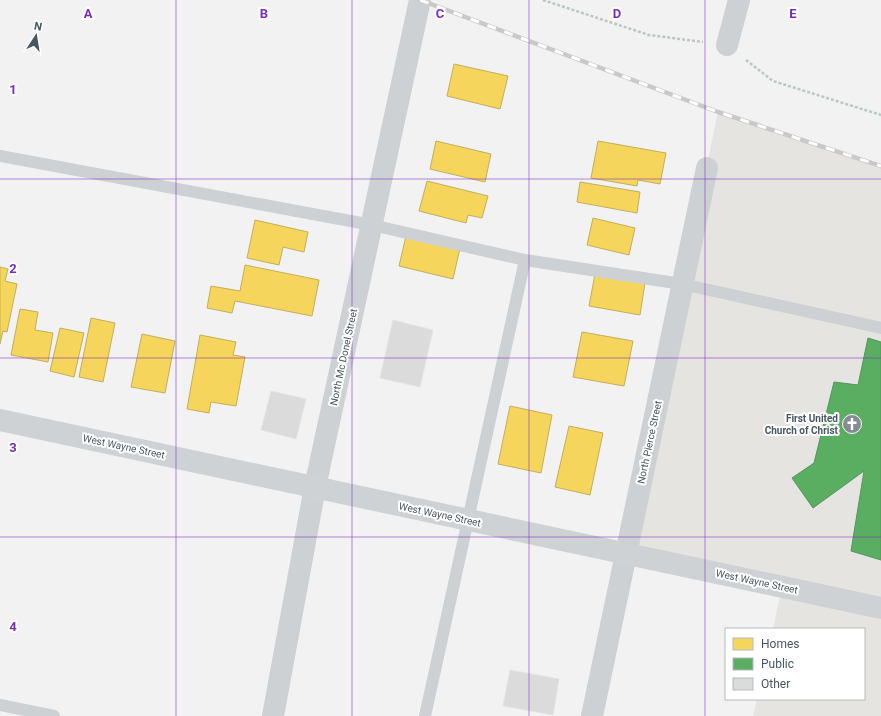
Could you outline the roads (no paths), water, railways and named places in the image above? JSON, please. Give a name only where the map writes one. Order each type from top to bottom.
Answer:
[{"type":"street","name":"North Mc Donel Street","points":[[273,716],[315,487],[420,0]]},
{"type":"street","points":[[727,45],[740,0]]},
{"type":"street","name":"North Pierce Street","points":[[592,716],[706,168]]},
{"type":"street","name":"West Wayne Street","points":[[0,420],[881,608]]},
{"type":"lane","points":[[0,156],[372,225],[525,260],[682,284],[881,328]]},
{"type":"lane","points":[[425,716],[525,260]]},
{"type":"lane","points":[[0,705],[54,716]]},
{"type":"railway","points":[[420,0],[718,112],[881,166]]},
{"type":"place","name":"First United Church of Christ","points":[[852,424]]}]
